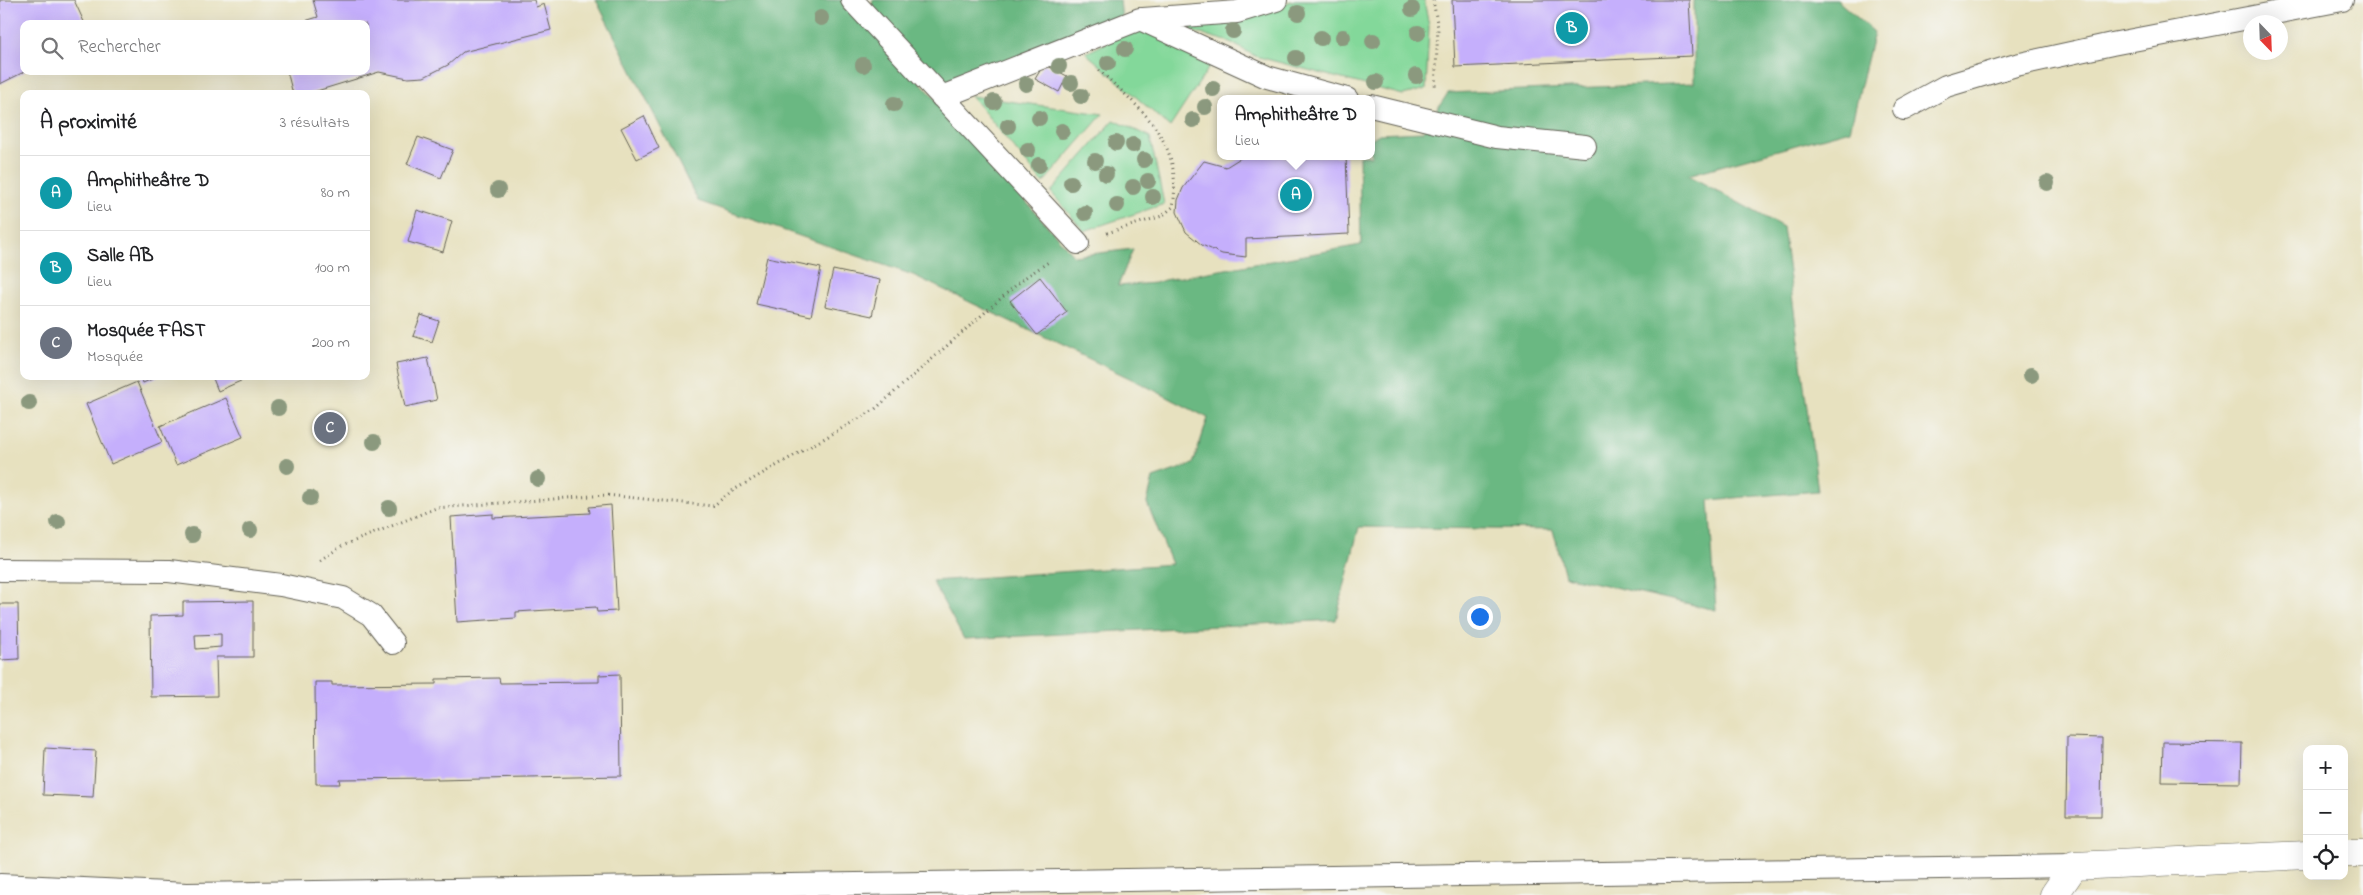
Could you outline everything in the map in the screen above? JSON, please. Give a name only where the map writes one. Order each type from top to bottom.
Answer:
[{"type":"street","points":[[2348,853],[2363,852]]},
{"type":"street","points":[[2054,895],[2074,866],[2303,855]]},
{"type":"lane","points":[[852,0],[1078,243]]},
{"type":"lane","points":[[942,97],[1140,19],[1237,12],[1276,0]]},
{"type":"lane","points":[[1904,109],[1946,86],[2016,65],[2112,44],[2342,0]]},
{"type":"lane","points":[[1140,19],[1268,77],[1332,95]]},
{"type":"lane","points":[[1375,107],[1497,137],[1585,146]]},
{"type":"lane","points":[[0,570],[169,571],[282,585],[343,598],[371,615],[393,643]]},
{"type":"lane","points":[[0,885],[187,895],[2074,866]]},
{"type":"path","points":[[1418,118],[1435,88],[1438,28],[1433,0]]},
{"type":"path","points":[[282,585],[342,546],[436,508],[606,495],[714,506],[732,491],[874,410],[1023,279],[1078,243],[1162,216],[1173,207],[1175,192],[1173,161],[1159,132],[1131,99],[1073,46]]},
{"type":"green space","points":[[596,0],[848,0],[1074,256],[1133,249],[1118,286],[1155,283],[1361,245],[1359,160],[1375,160],[1375,136],[1379,134],[1422,132],[1448,93],[1694,83],[1694,0],[1837,0],[1874,32],[1850,130],[1688,175],[1783,227],[1818,491],[1709,500],[1716,610],[1565,576],[1553,530],[1359,527],[1336,620],[964,639],[932,581],[1172,564],[1147,503],[1153,478],[1193,464],[1208,418],[1142,384],[913,275],[698,201]]},
{"type":"green space","points":[[873,0],[1120,0],[1122,20],[942,93],[870,15]]},
{"type":"green space","points":[[1295,0],[1424,0],[1429,26],[1426,89],[1403,95],[1255,56],[1230,42],[1165,24],[1239,18]]},
{"type":"green space","points":[[1140,26],[1214,60],[1170,127],[1086,53]]},
{"type":"green space","points":[[971,96],[1103,114],[1043,183]]},
{"type":"green space","points":[[1114,120],[1150,137],[1164,204],[1084,231],[1051,192]]},
{"type":"building","points":[[0,0],[74,0],[83,20],[20,20],[20,74],[0,84]]},
{"type":"building","points":[[313,0],[534,0],[536,7],[544,4],[551,30],[463,52],[448,65],[424,77],[408,78],[379,72],[370,75],[370,20],[308,20],[318,17]]},
{"type":"building","points":[[1452,0],[1689,0],[1692,56],[1455,67]]},
{"type":"building","points":[[1044,64],[1067,76],[1059,92],[1035,79]]},
{"type":"building","points":[[288,75],[369,75],[320,90],[292,90]]},
{"type":"building","points":[[644,116],[659,148],[637,159],[621,128]]},
{"type":"building","points":[[418,137],[453,150],[441,178],[407,164]]},
{"type":"building","points":[[1237,160],[1346,160],[1349,234],[1246,239],[1246,257],[1222,254],[1202,245],[1186,232],[1177,212],[1178,200],[1183,188],[1204,161],[1226,167]]},
{"type":"building","points":[[417,210],[452,221],[443,252],[408,242]]},
{"type":"building","points":[[767,257],[821,268],[811,316],[756,304]]},
{"type":"building","points":[[833,270],[880,280],[872,316],[825,306]]},
{"type":"building","points":[[1040,277],[1067,312],[1037,335],[1010,301]]},
{"type":"building","points":[[421,315],[439,321],[432,342],[413,336]]},
{"type":"building","points":[[428,358],[437,400],[405,407],[396,364]]},
{"type":"building","points":[[214,380],[243,380],[218,391]]},
{"type":"building","points":[[137,382],[162,442],[111,464],[86,404]]},
{"type":"building","points":[[226,398],[243,437],[176,465],[160,426]]},
{"type":"building","points":[[611,505],[617,611],[597,612],[596,607],[516,612],[516,618],[457,622],[451,517],[493,514],[493,518],[590,513],[589,507]]},
{"type":"building","points":[[253,601],[253,657],[216,657],[217,696],[151,697],[150,616],[183,615],[183,602]],"holes":[[[221,634],[221,647],[196,649],[195,635]]]},
{"type":"building","points":[[0,604],[18,604],[19,659],[0,660]]},
{"type":"building","points":[[620,674],[621,776],[437,780],[437,778],[339,779],[340,784],[316,784],[315,682],[332,682],[332,685],[436,684],[436,679],[499,678],[500,683],[599,682],[599,675]]},
{"type":"building","points":[[2067,737],[2102,738],[2101,816],[2066,816]]},
{"type":"building","points":[[2163,742],[2242,743],[2241,783],[2162,782]]},
{"type":"building","points":[[45,748],[96,751],[93,797],[43,795]]},
{"type":"place","name":"Salle AB","points":[[1572,28]]},
{"type":"place","name":"Amphitheâtre D","points":[[1296,195]]},
{"type":"place","name":"Mosquée FAST","points":[[330,428]]}]
